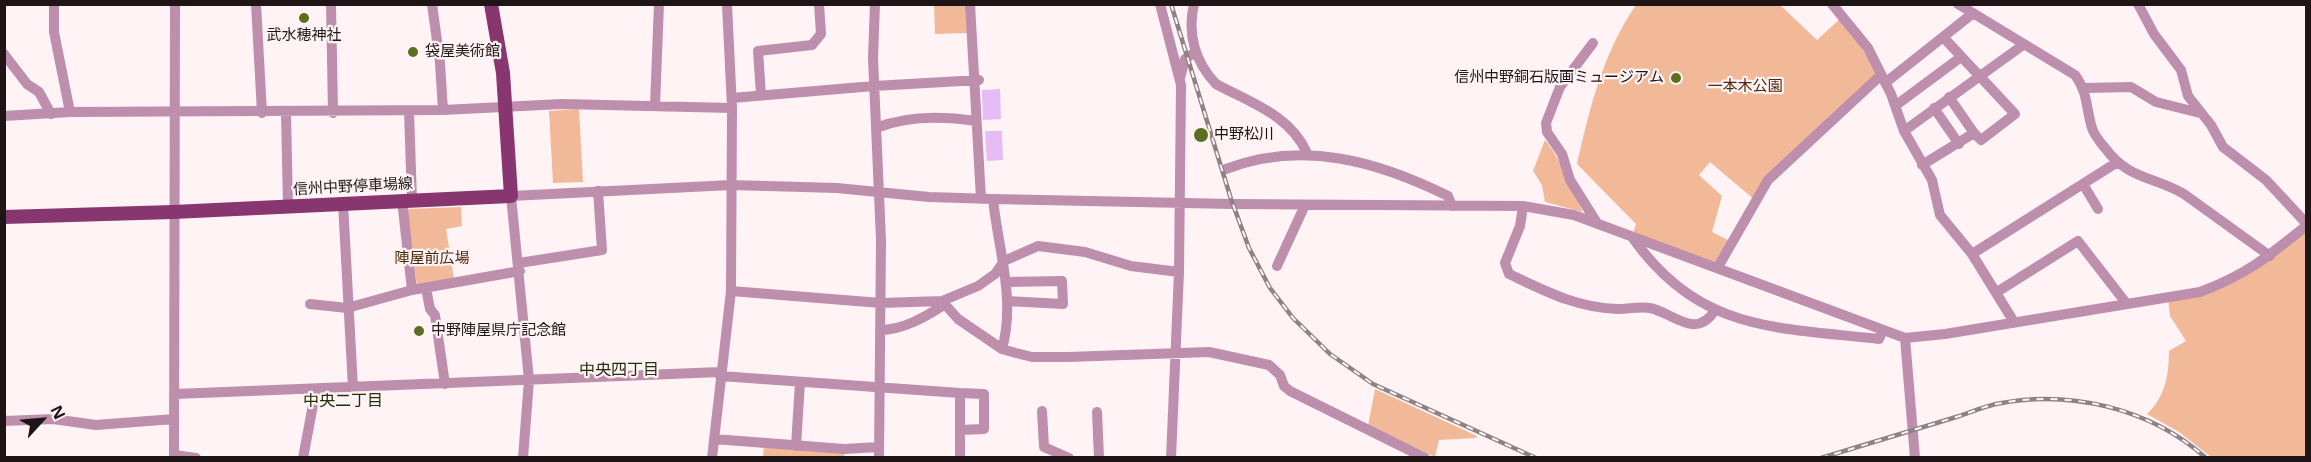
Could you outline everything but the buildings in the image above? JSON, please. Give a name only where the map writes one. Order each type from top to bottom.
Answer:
[{"type":"main road","points":[[490,4],[500,53],[512,196]]},
{"type":"main road","name":"信州中野停車場線","points":[[4,217],[173,212],[512,196]]},
{"type":"street","points":[[54,4],[54,32],[70,112]]},
{"type":"street","points":[[175,4],[174,456],[196,458]]},
{"type":"street","points":[[256,4],[261,113]]},
{"type":"street","points":[[331,4],[333,113]]},
{"type":"street","points":[[432,4],[440,63],[442,110]]},
{"type":"street","points":[[655,106],[659,4]]},
{"type":"street","points":[[712,458],[731,291],[732,103],[728,4]]},
{"type":"street","points":[[761,95],[758,51],[812,45],[821,34],[819,4]]},
{"type":"street","points":[[714,438],[879,455],[881,303],[874,86],[875,4]]},
{"type":"street","points":[[970,4],[981,199]]},
{"type":"street","points":[[1160,4],[1180,78]]},
{"type":"street","points":[[1194,4],[1191,29],[1195,52],[1206,74],[1216,84],[1289,125],[1300,136],[1307,153]]},
{"type":"street","points":[[1832,4],[1868,48],[1904,130],[1932,180],[1940,215],[1972,255],[2014,322]]},
{"type":"street","points":[[1958,4],[2075,75],[2085,88],[2093,131],[2116,163],[2130,172],[2170,186],[2184,194],[2270,256]]},
{"type":"street","points":[[523,458],[529,380],[512,196],[732,185],[879,190],[929,197],[981,199],[1305,205],[1523,206],[1574,215],[1905,338],[2200,292],[2231,281],[2270,256],[2307,225],[2266,180],[2231,155],[2188,96],[2181,70],[2154,34],[2138,4]]},
{"type":"street","points":[[1718,267],[1768,180],[1882,80],[1944,38],[1972,14]]},
{"type":"street","points":[[1944,38],[2015,114],[1981,140],[1949,98]]},
{"type":"street","points":[[1593,43],[1560,87],[1546,123],[1547,132],[1563,154],[1570,180],[1597,223]]},
{"type":"street","points":[[1904,130],[2023,45]]},
{"type":"street","points":[[1171,458],[1179,272],[1180,78],[1185,59],[1195,52]]},
{"type":"street","points":[[4,54],[27,84],[39,92],[51,114]]},
{"type":"street","points":[[1894,106],[1961,57]]},
{"type":"street","points":[[4,116],[70,112],[333,113],[562,104],[655,106],[732,103],[761,95],[976,80]]},
{"type":"street","points":[[2085,88],[2131,87],[2156,102],[2200,113]]},
{"type":"street","points":[[1934,108],[1959,144]]},
{"type":"street","points":[[409,111],[407,200],[412,290]]},
{"type":"street","points":[[286,113],[288,207]]},
{"type":"street","points":[[876,128],[909,119],[952,117],[976,121]]},
{"type":"street","points":[[1922,165],[1974,133]]},
{"type":"street","points":[[1226,169],[1263,157],[1307,153],[1326,155],[1398,176],[1448,196],[1452,206]]},
{"type":"street","points":[[1972,255],[2116,163]]},
{"type":"street","points":[[2083,184],[2098,209]]},
{"type":"street","points":[[310,304],[347,308],[412,290],[602,250],[598,191]]},
{"type":"street","points":[[993,199],[1006,282],[1007,332],[1002,349]]},
{"type":"street","points":[[343,203],[353,388]]},
{"type":"street","points":[[1277,266],[1305,205]]},
{"type":"street","points":[[1523,206],[1520,226],[1505,262],[1509,274],[1564,301],[1618,309],[1649,308],[1665,313],[1677,322],[1694,324],[1711,316],[1714,310]]},
{"type":"street","points":[[1632,237],[1652,266],[1682,291],[1714,310],[1747,322],[1784,329],[1879,339],[1883,330]]},
{"type":"street","points":[[1997,292],[2078,241],[2126,303]]},
{"type":"street","points":[[880,330],[892,330],[928,316],[943,303],[986,281],[1004,261],[1038,246],[1047,245],[1085,252],[1131,266],[1179,272]]},
{"type":"street","points":[[1006,282],[1062,281],[1063,304],[1007,301]]},
{"type":"street","points":[[426,288],[430,309],[435,315],[445,384]]},
{"type":"street","points":[[731,291],[881,303],[943,303],[958,319],[1002,349],[1032,357],[1176,355],[1209,352],[1269,365],[1280,375],[1284,386],[1290,391],[1425,458]]},
{"type":"street","points":[[1905,338],[1915,458]]},
{"type":"street","points":[[175,394],[720,374],[880,389],[984,394],[984,429],[960,430]]},
{"type":"street","points":[[796,446],[800,382]]},
{"type":"street","points":[[303,458],[316,389]]},
{"type":"street","points":[[960,393],[960,458]]},
{"type":"street","points":[[1042,411],[1044,447],[1069,458]]},
{"type":"street","points":[[1097,412],[1099,458]]},
{"type":"street","points":[[4,421],[53,419],[96,425],[174,419]]},
{"type":"green space","points":[[934,5],[966,5],[967,33],[935,34]]},
{"type":"green space","name":"一本木公園","points":[[1636,5],[1780,5],[1817,40],[1842,17],[1880,76],[1777,170],[1756,201],[1710,162],[1699,175],[1722,196],[1712,232],[1732,242],[1718,267],[1632,237],[1636,224],[1577,164],[1606,61]]},
{"type":"green space","points":[[579,109],[583,182],[553,183],[549,111]]},
{"type":"green space","points":[[1545,140],[1561,165],[1583,212],[1545,202],[1542,185],[1533,171]]},
{"type":"green space","name":"陣屋前広場","points":[[461,207],[462,226],[446,229],[454,279],[417,286],[407,209]]},
{"type":"green space","points":[[2306,226],[2306,457],[2211,457],[2179,432],[2147,414],[2158,400],[2165,385],[2169,351],[2186,341],[2170,316],[2168,298],[2231,281]]},
{"type":"green space","points":[[1375,389],[1477,436],[1476,438],[1439,440],[1435,457],[1368,426]]},
{"type":"green space","points":[[764,443],[844,449],[844,457],[763,458]]},
{"type":"shaded area","points":[[1000,89],[1001,119],[983,120],[982,90]]},
{"type":"shaded area","points":[[985,131],[1002,131],[1003,160],[987,161]]},
{"type":"railway","points":[[1171,4],[1231,199],[1249,248],[1270,288],[1293,318],[1330,354],[1373,384],[1536,458]]},
{"type":"railway","points":[[1821,458],[1991,405],[2052,399],[2080,401],[2134,415],[2160,426],[2206,458]]},
{"type":"place","name":"武水穂神社","points":[[304,18]]},
{"type":"place","name":"袋屋美術館","points":[[413,52]]},
{"type":"place","name":"信州中野銅石版画ミュージアム","points":[[1676,78]]},
{"type":"place","name":"中野松川","points":[[1201,135]]},
{"type":"place","name":"中野陣屋県庁記念館","points":[[419,331]]},
{"type":"district","name":"中央四丁目","points":[[619,370]]},
{"type":"district","name":"中央二丁目","points":[[343,401]]}]
